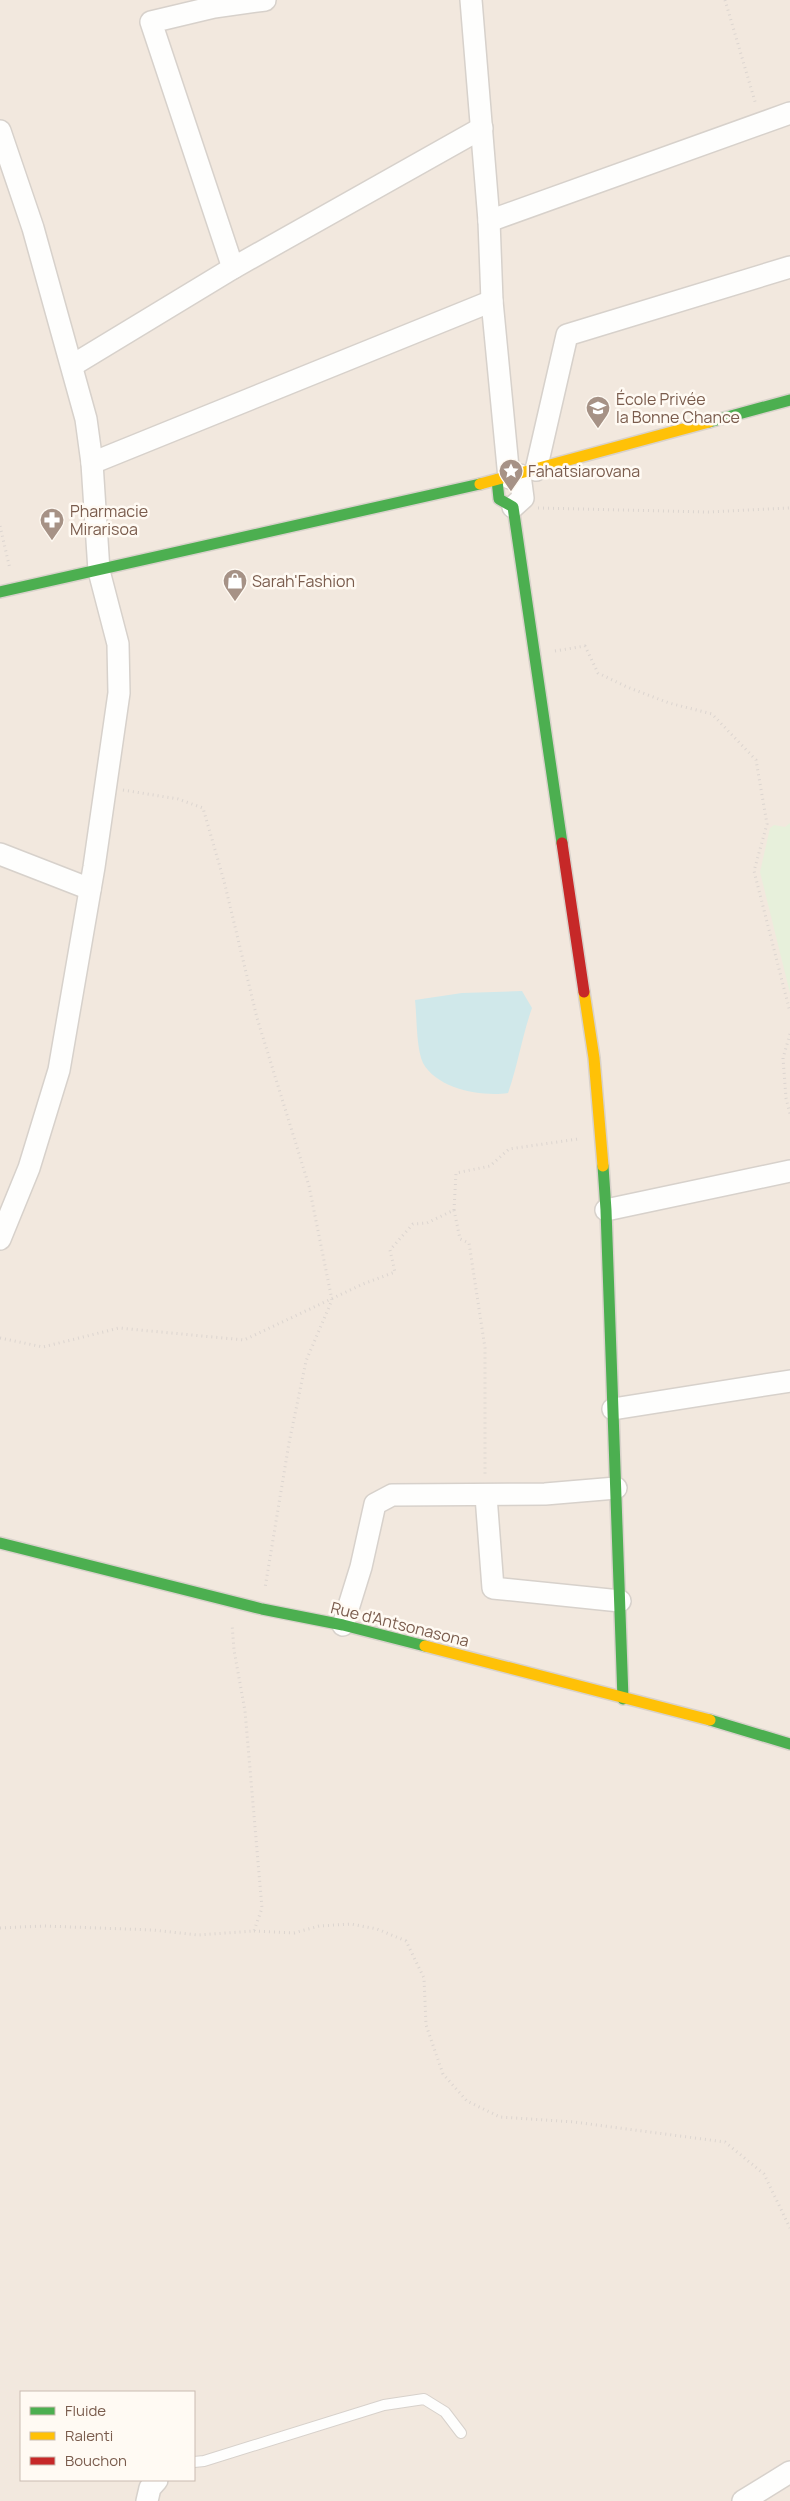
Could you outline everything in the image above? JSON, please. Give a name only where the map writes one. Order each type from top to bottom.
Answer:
[{"type":"street","points":[[233,268],[151,22],[214,7],[265,0]]},
{"type":"street","points":[[471,0],[489,221],[492,301],[515,476],[523,498],[513,507],[594,1058],[606,1210],[623,1699]]},
{"type":"street","points":[[489,221],[790,113]]},
{"type":"street","points":[[72,365],[233,268],[482,128]]},
{"type":"street","points":[[0,131],[33,228],[86,419],[92,463],[98,571],[118,644],[119,693],[90,889],[59,1070],[29,1168],[0,1239]]},
{"type":"street","points":[[515,476],[567,334],[790,267]]},
{"type":"street","points":[[92,463],[492,301]]},
{"type":"street","points":[[0,592],[515,476],[790,400]]},
{"type":"street","points":[[0,854],[90,889]]},
{"type":"street","points":[[606,1210],[790,1173]]},
{"type":"street","points":[[613,1409],[790,1381]]},
{"type":"street","points":[[343,1625],[361,1567],[375,1504],[392,1495],[486,1496],[616,1488]]},
{"type":"street","points":[[486,1496],[493,1588],[620,1601]]},
{"type":"street","name":"Rue d'Antsonasona","points":[[0,1543],[231,1601],[343,1625],[720,1723],[790,1744]]},
{"type":"street","points":[[743,2501],[790,2472]]},
{"type":"street","points":[[147,2501],[150,2488],[156,2481]]},
{"type":"lane","points":[[195,2462],[204,2461],[384,2405],[424,2399],[445,2412],[461,2433]]},
{"type":"path","points":[[725,0],[762,124]]},
{"type":"path","points":[[513,507],[708,512],[790,508]]},
{"type":"path","points":[[0,526],[15,589]]},
{"type":"path","points":[[535,654],[585,646],[598,674],[669,703],[712,714],[756,760],[767,824],[754,870],[790,1012]]},
{"type":"path","points":[[105,788],[178,799],[203,808],[224,881],[256,1018],[309,1186],[332,1300],[306,1361],[289,1443],[262,1608]]},
{"type":"path","points":[[790,1034],[783,1058],[786,1098],[790,1114]]},
{"type":"path","points":[[486,1496],[485,1348],[469,1242],[460,1239],[454,1210],[456,1173],[490,1166],[509,1149],[600,1136]]},
{"type":"path","points":[[0,1338],[43,1347],[119,1328],[244,1340],[395,1272],[390,1250],[413,1224],[427,1223],[454,1210]]},
{"type":"path","points":[[231,1601],[234,1650],[246,1711],[262,1908],[254,1931]]},
{"type":"path","points":[[0,1928],[44,1926],[98,1930],[153,1930],[198,1935],[254,1931],[294,1932],[319,1926],[351,1924],[377,1929],[406,1941],[424,1978],[426,2025],[442,2074],[467,2101],[500,2117],[574,2122],[725,2142],[764,2174],[790,2228]]},
{"type":"shaded area","points":[[0,0],[790,0],[790,2501],[0,2501]]},
{"type":"green space","points":[[790,823],[790,993],[760,872],[770,828],[774,825],[785,827]]},
{"type":"water","points":[[522,991],[532,1008],[508,1093],[486,1094],[461,1089],[449,1085],[430,1072],[423,1063],[419,1049],[415,1000],[462,993]]},
{"type":"traffic: fast","points":[[709,422],[790,400]]},
{"type":"traffic: fast","points":[[497,480],[499,499],[513,507],[562,843]]},
{"type":"traffic: fast","points":[[0,592],[480,484]]},
{"type":"traffic: fast","points":[[603,1166],[623,1699]]},
{"type":"traffic: fast","points":[[0,1543],[262,1609],[343,1625],[425,1646]]},
{"type":"traffic: fast","points":[[710,1720],[790,1744]]},
{"type":"traffic: slow","points":[[480,484],[709,422]]},
{"type":"traffic: slow","points":[[584,992],[594,1058],[603,1166]]},
{"type":"traffic: slow","points":[[425,1646],[710,1720]]},
{"type":"traffic: jam","points":[[562,843],[584,992]]},
{"type":"place","name":"École Privée la Bonne Chance","points":[[598,429]]},
{"type":"place","name":"Fahatsiarovana","points":[[511,492]]},
{"type":"place","name":"Pharmacie Mirarisoa","points":[[52,541]]},
{"type":"place","name":"Sarah'Fashion","points":[[235,602]]}]
